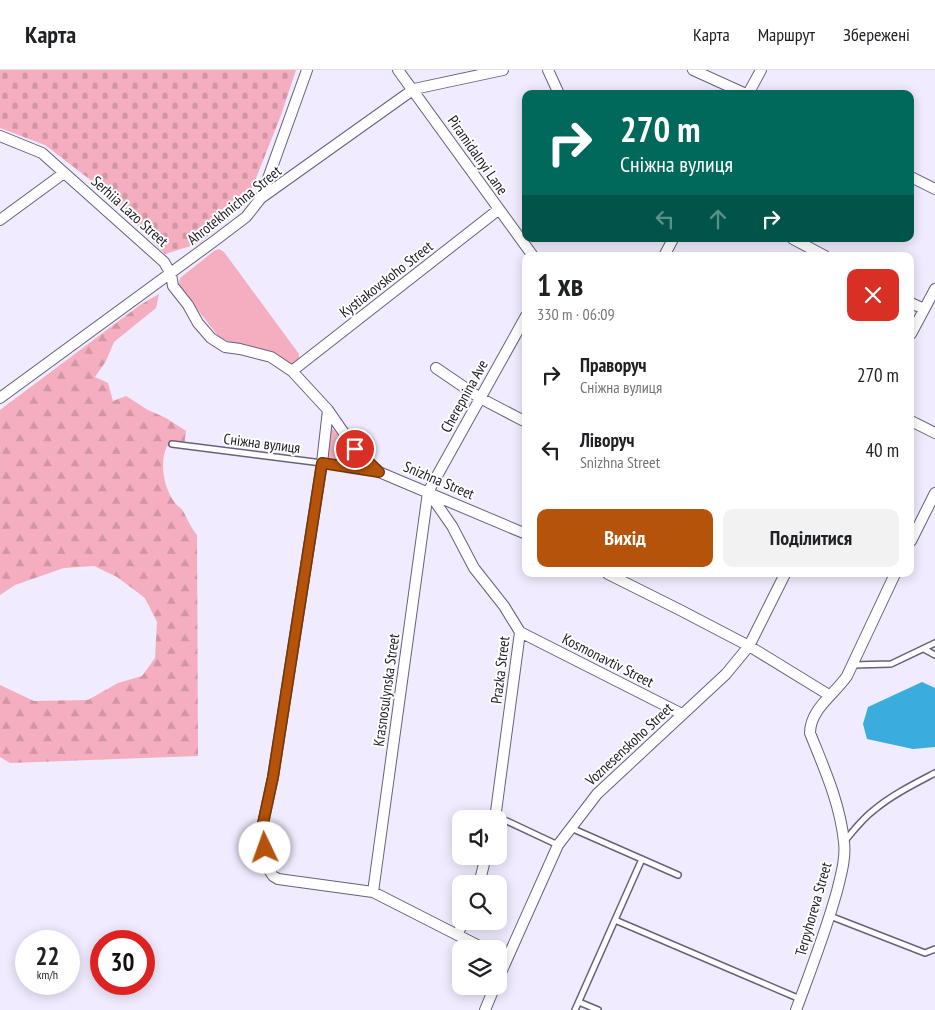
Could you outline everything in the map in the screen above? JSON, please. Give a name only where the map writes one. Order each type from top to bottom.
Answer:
[{"type":"street","points":[[261,198],[307,70]]},
{"type":"street","name":"Piramidalnyi Lane","points":[[398,70],[414,89],[522,242]]},
{"type":"street","name":"Ahrotekhnichna Street","points":[[0,398],[246,217],[261,198],[414,89],[503,70]]},
{"type":"street","points":[[548,70],[557,90]]},
{"type":"street","points":[[693,70],[738,90]]},
{"type":"street","points":[[749,90],[761,70]]},
{"type":"street","name":"Serhiia Lazo Street","points":[[0,136],[42,153],[164,262],[171,274],[173,286],[188,305],[198,323],[211,338],[225,347],[271,357],[292,371]]},
{"type":"street","points":[[0,220],[64,173]]},
{"type":"street","points":[[914,178],[935,189]]},
{"type":"street","name":"Kystiakovskoho Street","points":[[292,371],[498,210]]},
{"type":"street","name":"Piramidalnyi Lane","points":[[522,242],[530,252]]},
{"type":"street","points":[[799,242],[817,252]]},
{"type":"street","points":[[914,328],[935,289]]},
{"type":"street","points":[[914,304],[924,310]]},
{"type":"street","name":"Cherepnina Ave","points":[[428,492],[522,325]]},
{"type":"street","points":[[436,368],[480,398],[522,420]]},
{"type":"street","name":"Snizhna Street","points":[[292,371],[328,410],[355,449],[379,472],[522,532]]},
{"type":"street","points":[[328,410],[322,463],[273,777],[262,828],[267,868],[278,879],[373,892],[469,940]]},
{"type":"street","points":[[914,422],[935,433]]},
{"type":"street","name":"Prazka Street","points":[[428,492],[452,526],[474,568],[504,606],[520,632],[496,810]]},
{"type":"street","name":"Krasnosulynska Street","points":[[373,892],[428,492]]},
{"type":"street","points":[[914,535],[935,493]]},
{"type":"street","points":[[614,577],[749,646],[829,696]]},
{"type":"street","name":"Voznesenskoho Street","points":[[507,948],[558,845],[597,794],[726,674],[749,646],[784,577]]},
{"type":"street","name":"Terpyhoreva Street","points":[[796,1010],[830,916],[843,866],[844,842],[836,799],[810,733],[810,726],[829,696],[842,684],[895,577]]},
{"type":"street","name":"Kosmonavtiv Street","points":[[520,632],[682,714]]},
{"type":"street","points":[[458,934],[460,930]]},
{"type":"street","points":[[485,1010],[491,995]]},
{"type":"lane","name":"Сніжна вулиця","points":[[172,444],[379,472]]},
{"type":"lane","points":[[852,665],[891,664],[935,643]]},
{"type":"lane","points":[[924,648],[935,654]]},
{"type":"lane","points":[[844,842],[860,822],[874,809],[935,773]]},
{"type":"lane","points":[[507,822],[558,845]]},
{"type":"lane","points":[[571,828],[678,875]]},
{"type":"lane","points":[[576,1010],[642,860]]},
{"type":"lane","points":[[830,916],[925,953],[935,949]]},
{"type":"lane","points":[[615,920],[800,999]]},
{"type":"lane","points":[[579,1002],[598,1010]]},
{"type":"green space","points":[[0,70],[296,70],[281,115],[247,201],[200,243],[165,254],[101,188],[45,145],[0,128]]},
{"type":"green space","points":[[219,249],[224,252],[299,354],[299,361],[292,366],[269,352],[245,344],[232,343],[219,337],[182,290],[179,284],[180,278]]},
{"type":"green space","points":[[159,294],[156,308],[114,342],[106,361],[95,377],[108,383],[113,401],[126,396],[186,431],[184,446],[167,446],[163,468],[171,497],[182,510],[197,535],[198,756],[10,763],[0,757],[0,685],[34,701],[88,700],[118,683],[142,676],[155,658],[157,622],[145,598],[117,577],[94,566],[64,568],[15,585],[0,595],[0,410],[140,305]]},
{"type":"green space","points":[[333,429],[348,448],[348,456],[343,461],[327,459],[331,430]]},
{"type":"water","points":[[922,682],[935,688],[935,747],[913,749],[867,739],[863,724],[868,707]]},
{"type":"route","points":[[265,848],[262,828],[273,777],[322,463],[379,472],[355,449]]}]
